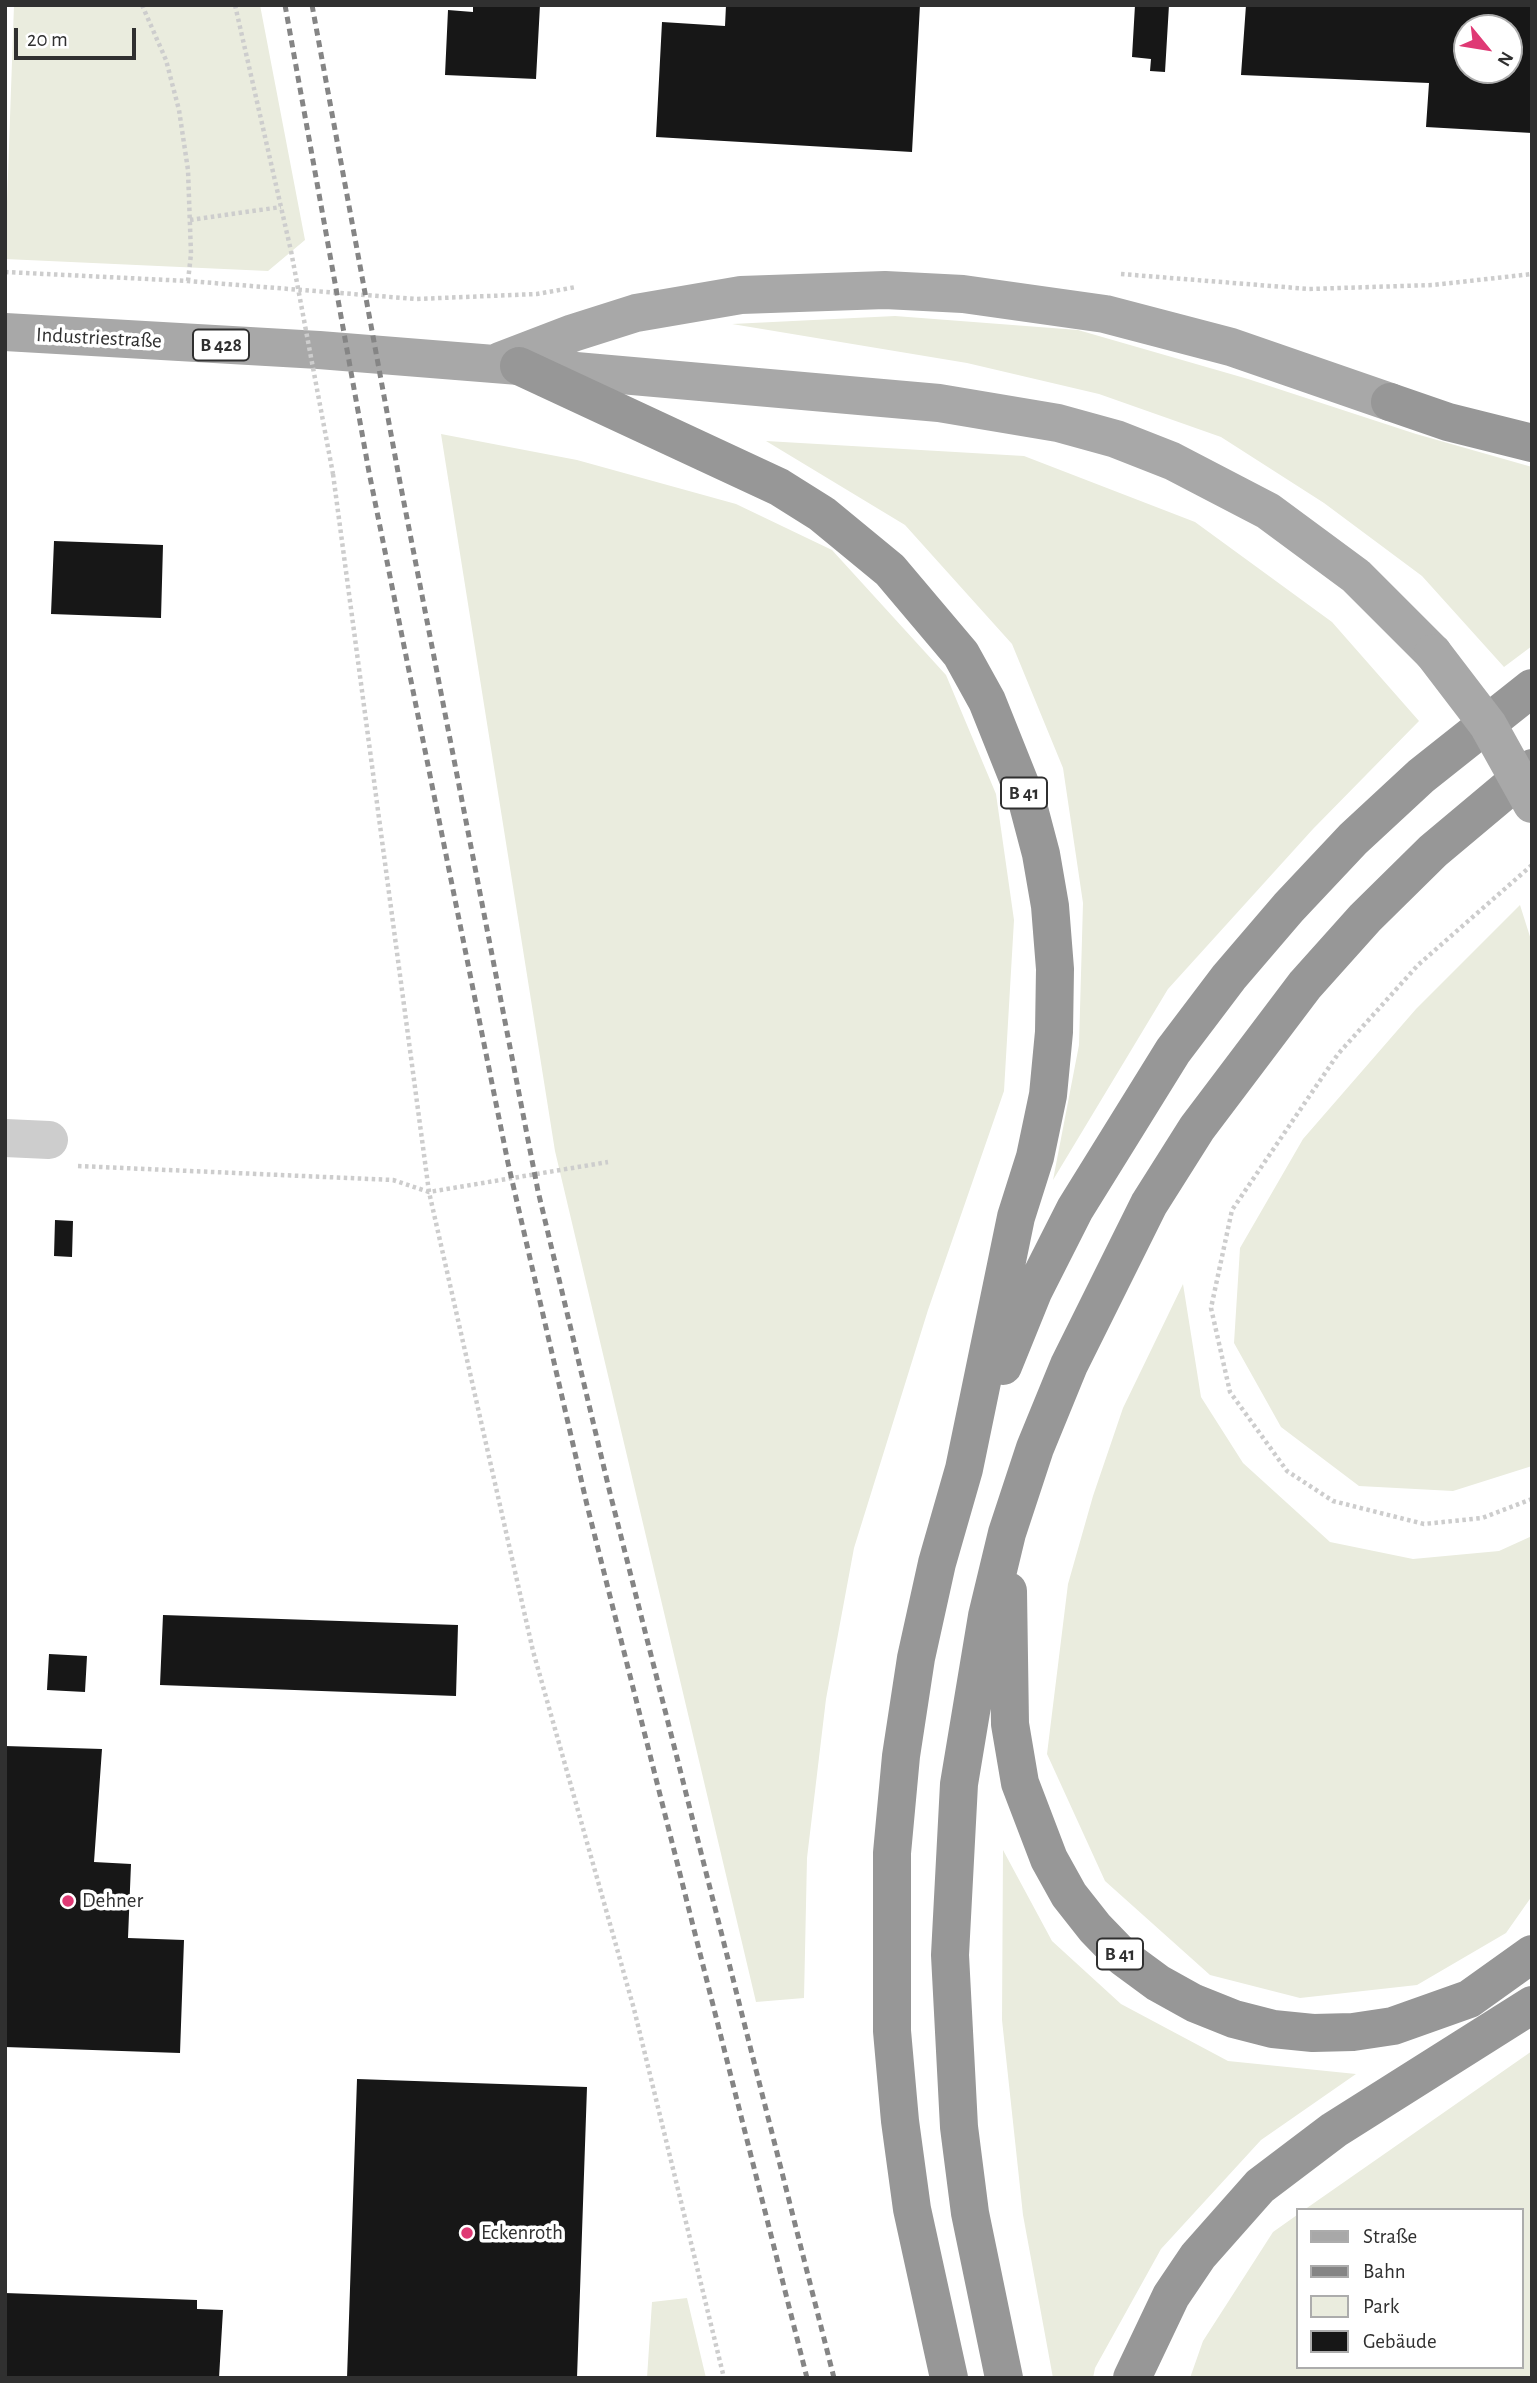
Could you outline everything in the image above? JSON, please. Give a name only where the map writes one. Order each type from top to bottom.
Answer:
[{"type":"highway","name":"B 41","points":[[505,365],[779,487],[857,541],[920,602],[961,654],[1009,750],[1027,801],[1050,906],[1055,969],[1054,1032],[1042,1120],[1016,1217],[964,1469],[937,1563],[914,1671],[893,1839],[889,1942],[892,2031],[900,2121],[912,2209],[949,2378]]},
{"type":"highway","points":[[1390,402],[1448,422],[1532,443]]},
{"type":"highway","name":"B 41","points":[[964,1469],[1033,1292],[1122,1129],[1173,1051],[1246,957],[1353,839],[1421,776],[1532,688]]},
{"type":"highway","name":"B 41","points":[[1004,2378],[972,2225],[960,2139],[952,2041],[950,1955],[959,1784],[987,1616],[1007,1533],[1035,1448],[1069,1365],[1149,1205],[1197,1128],[1305,985],[1365,918],[1433,851],[1532,768]]},
{"type":"highway","name":"B 41","points":[[1007,1533],[1010,1724],[1020,1783],[1049,1859],[1069,1895],[1094,1928],[1124,1958],[1158,1983],[1194,2003],[1234,2019],[1273,2029],[1313,2034],[1393,2026],[1432,2015],[1469,1999],[1532,1954]]},
{"type":"highway","points":[[1132,2378],[1149,2339],[1178,2286],[1227,2220],[1260,2186],[1334,2130],[1532,2005]]},
{"type":"main road","points":[[505,365],[573,332],[636,313],[740,295],[885,290],[963,294],[1105,314],[1231,347],[1390,402]]},
{"type":"main road","name":"Industriestraße","points":[[5,332],[319,350],[505,365]]},
{"type":"main road","points":[[505,365],[975,408],[1058,423],[1116,439],[1221,484],[1279,519],[1356,576],[1433,653],[1488,725],[1532,804]]},
{"type":"street","points":[[5,1138],[49,1140]]},
{"type":"path","points":[[5,272],[188,281],[188,170],[179,110],[166,60],[142,5]]},
{"type":"path","points":[[235,5],[291,251],[333,474],[429,1192],[533,1651],[634,2010],[724,2378]]},
{"type":"path","points":[[190,220],[281,207]]},
{"type":"path","points":[[1532,864],[1418,965],[1338,1054],[1232,1210],[1211,1308],[1230,1392],[1287,1471],[1333,1501],[1424,1524],[1482,1518],[1532,1499]]},
{"type":"path","points":[[49,1140],[67,1166],[394,1180],[429,1192],[608,1162]]},
{"type":"green space","points":[[14,5],[260,5],[305,240],[268,271],[5,259]]},
{"type":"green space","points":[[895,316],[1078,330],[1248,379],[1416,434],[1532,467],[1532,646],[1504,667],[1422,576],[1324,503],[1221,437],[1099,394],[967,363],[732,324]]},
{"type":"green space","points":[[441,434],[577,460],[736,504],[832,550],[946,675],[996,794],[1014,920],[1004,1091],[928,1310],[854,1548],[826,1699],[807,1858],[804,1998],[756,2002],[555,1151]]},
{"type":"green space","points":[[766,441],[1024,456],[1195,522],[1332,622],[1419,721],[1313,829],[1168,989],[1053,1180],[1079,1045],[1083,903],[1063,768],[1012,644],[905,525]]},
{"type":"green space","points":[[1520,905],[1532,943],[1532,1466],[1453,1491],[1359,1486],[1281,1427],[1234,1343],[1240,1248],[1303,1139],[1416,1009]]},
{"type":"green space","points":[[1183,1284],[1201,1397],[1243,1463],[1330,1542],[1413,1559],[1499,1551],[1532,1536],[1532,1896],[1506,1933],[1417,1985],[1300,1998],[1210,1975],[1105,1881],[1047,1754],[1068,1584],[1093,1496],[1123,1408]]},
{"type":"green space","points":[[1003,1850],[1052,1941],[1121,2004],[1228,2061],[1356,2074],[1261,2140],[1161,2249],[1095,2368],[1093,2378],[1053,2378],[1023,2215],[1002,2020]]},
{"type":"green space","points":[[1532,2051],[1532,2378],[1190,2378],[1203,2341],[1273,2232],[1296,2216],[1296,2369],[1523,2369],[1523,2208],[1307,2208]]},
{"type":"green space","points":[[687,2298],[706,2378],[647,2378],[652,2302]]},
{"type":"building","points":[[473,5],[540,5],[536,79],[445,75],[448,10],[473,12]]},
{"type":"building","points":[[726,5],[920,5],[912,152],[656,137],[662,22],[725,26]]},
{"type":"building","points":[[1135,5],[1169,5],[1165,72],[1150,71],[1151,59],[1132,57]]},
{"type":"building","points":[[1246,5],[1532,5],[1532,133],[1426,127],[1429,83],[1241,75]]},
{"type":"building","points":[[54,541],[163,545],[161,618],[51,614]]},
{"type":"building","points":[[55,1220],[73,1221],[72,1257],[54,1256]]},
{"type":"building","points":[[163,1615],[458,1625],[456,1696],[160,1685]]},
{"type":"building","points":[[49,1654],[87,1656],[85,1692],[47,1690]]},
{"type":"building","name":"Dehner","points":[[5,1746],[102,1749],[94,1862],[131,1864],[128,1938],[184,1940],[180,2053],[5,2047]]},
{"type":"building","name":"Eckenroth","points":[[357,2079],[587,2087],[577,2378],[347,2378]]},
{"type":"building","points":[[5,2293],[197,2300],[197,2309],[223,2310],[219,2378],[5,2378]]},
{"type":"railway","points":[[285,5],[369,472],[508,1163],[587,1505],[807,2378]]},
{"type":"railway","points":[[312,5],[398,472],[538,1191],[610,1493],[834,2378]]},
{"type":"place","name":"Dehner","points":[[68,1901]]},
{"type":"place","name":"Eckenroth","points":[[467,2233]]}]
